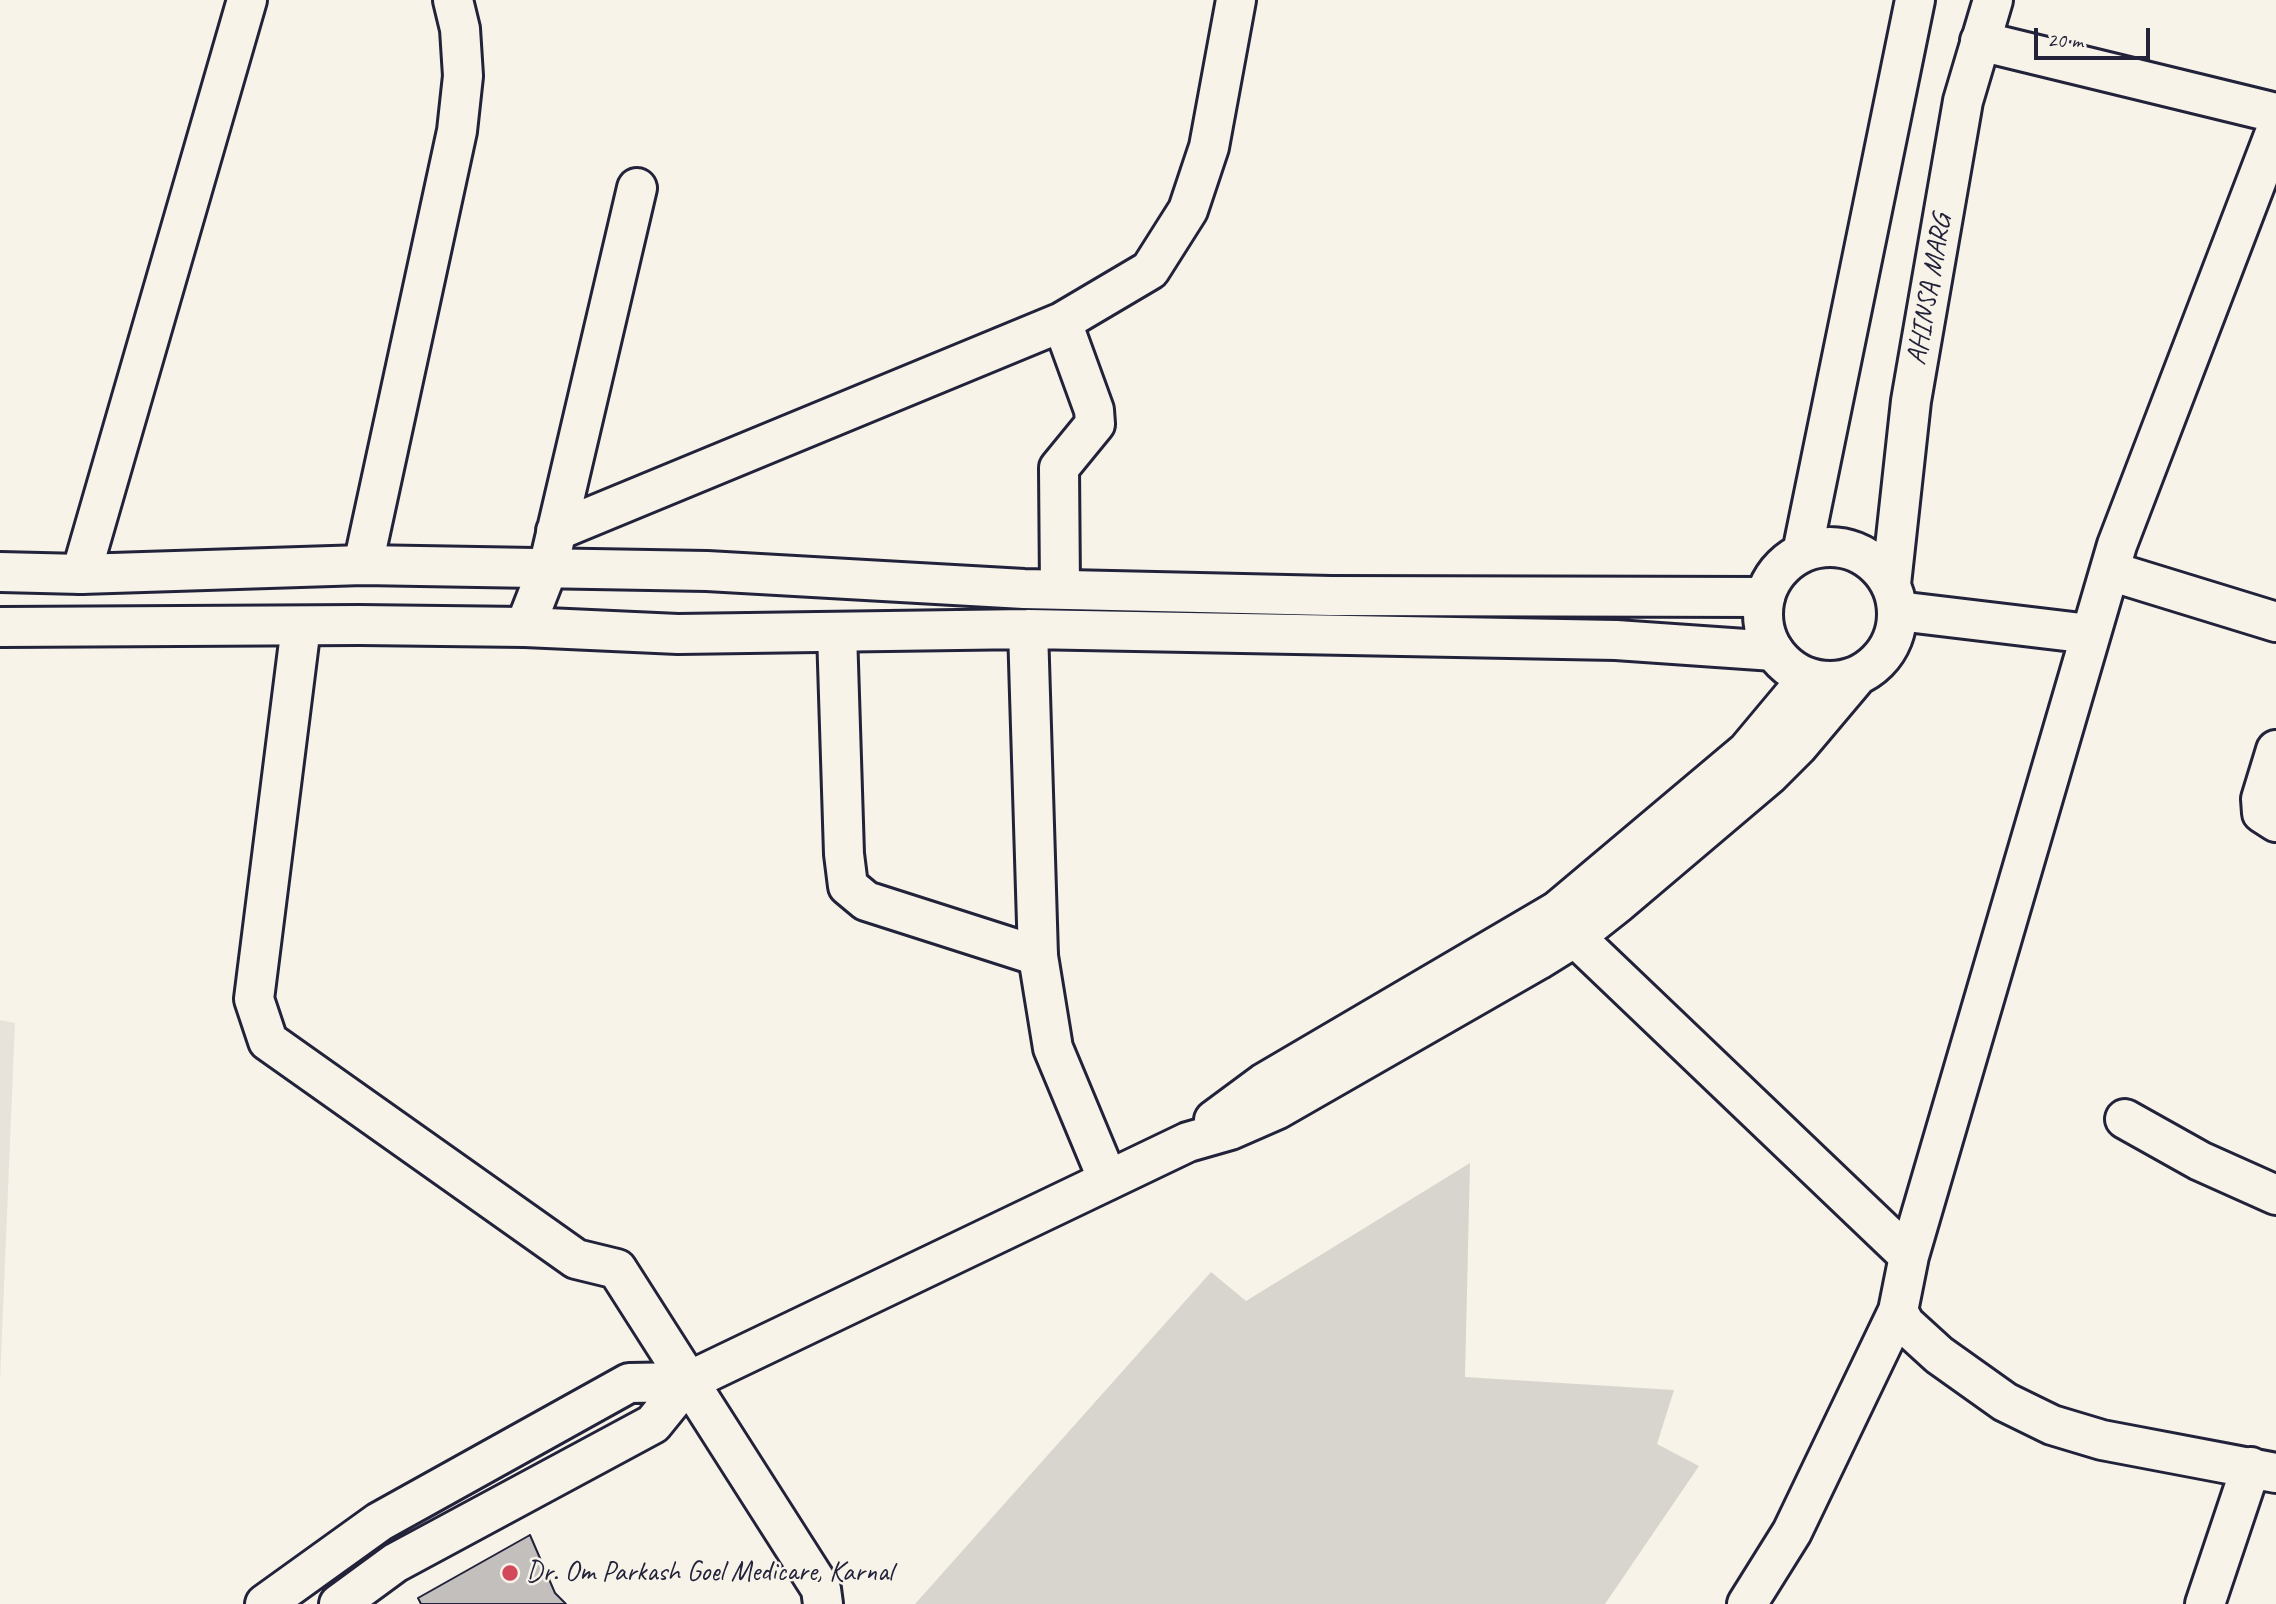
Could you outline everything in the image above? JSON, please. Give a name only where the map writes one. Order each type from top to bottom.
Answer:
[{"type":"main road","points":[[81,574],[247,0]]},
{"type":"main road","points":[[363,565],[457,131],[463,76],[460,29],[453,0]]},
{"type":"main road","points":[[556,531],[1062,322],[1150,270],[1188,210],[1209,148],[1236,0]]},
{"type":"main road","points":[[1802,553],[1915,0]]},
{"type":"main road","name":"AHINSA MARG","points":[[1894,598],[1911,401],[1963,101],[1993,0]]},
{"type":"main road","points":[[1980,41],[2276,113]]},
{"type":"main road","points":[[1748,1604],[1792,1532],[1898,1311],[1909,1256],[2110,571],[2276,130]]},
{"type":"main road","points":[[525,627],[548,568],[637,188]]},
{"type":"main road","points":[[1060,588],[1059,468],[1095,424],[1094,410],[1062,322]]},
{"type":"main road","points":[[265,1604],[379,1522],[629,1383],[687,1382],[1188,1142],[1230,1130],[1278,1109],[1566,924],[1769,775],[1798,746],[1857,676],[1880,660],[1894,637],[1894,598],[1875,564],[1853,550],[1827,547],[1802,553],[1783,566],[1765,597],[1765,631],[1774,650],[1789,667],[1808,678],[1841,681],[1857,676]]},
{"type":"main road","points":[[0,572],[81,574],[363,565],[707,570],[1024,589],[1227,594],[1765,597]]},
{"type":"main road","points":[[2110,571],[2276,622]]},
{"type":"main road","points":[[1224,633],[1227,594]]},
{"type":"main road","points":[[1894,598],[2090,634]]},
{"type":"main road","points":[[301,626],[254,999],[268,1041],[576,1259],[617,1269],[821,1589],[823,1604]]},
{"type":"main road","points":[[0,628],[525,627],[677,634],[1028,629],[1616,640],[1774,650]]},
{"type":"main road","points":[[1028,629],[1038,956],[1053,1048],[1108,1180]]},
{"type":"main road","points":[[836,632],[844,854],[848,886],[866,901],[1038,956]]},
{"type":"main road","points":[[1566,924],[1747,751],[1808,678]]},
{"type":"main road","points":[[2276,750],[2261,799],[2262,813],[2276,822]]},
{"type":"main road","points":[[1566,924],[1909,1256]]},
{"type":"main road","points":[[2124,1119],[2200,1161],[2276,1195]]},
{"type":"main road","points":[[1898,1311],[1905,1324],[1939,1354],[2005,1402],[2052,1424],[2102,1440],[2263,1470],[2205,1604]]},
{"type":"main road","points":[[339,1604],[395,1563],[653,1423],[687,1382]]},
{"type":"shaded area","points":[[0,1020],[15,1023],[0,1382]]},
{"type":"shaded area","points":[[1470,1163],[1465,1377],[1674,1390],[1657,1444],[1699,1466],[1605,1604],[915,1604],[1211,1272],[1246,1301]]},
{"type":"building","points":[[530,1535],[555,1593],[566,1604],[421,1604],[418,1598]]},
{"type":"place","name":"Dr. Om Parkash Goel Medicare, Karnal","points":[[510,1573]]}]
